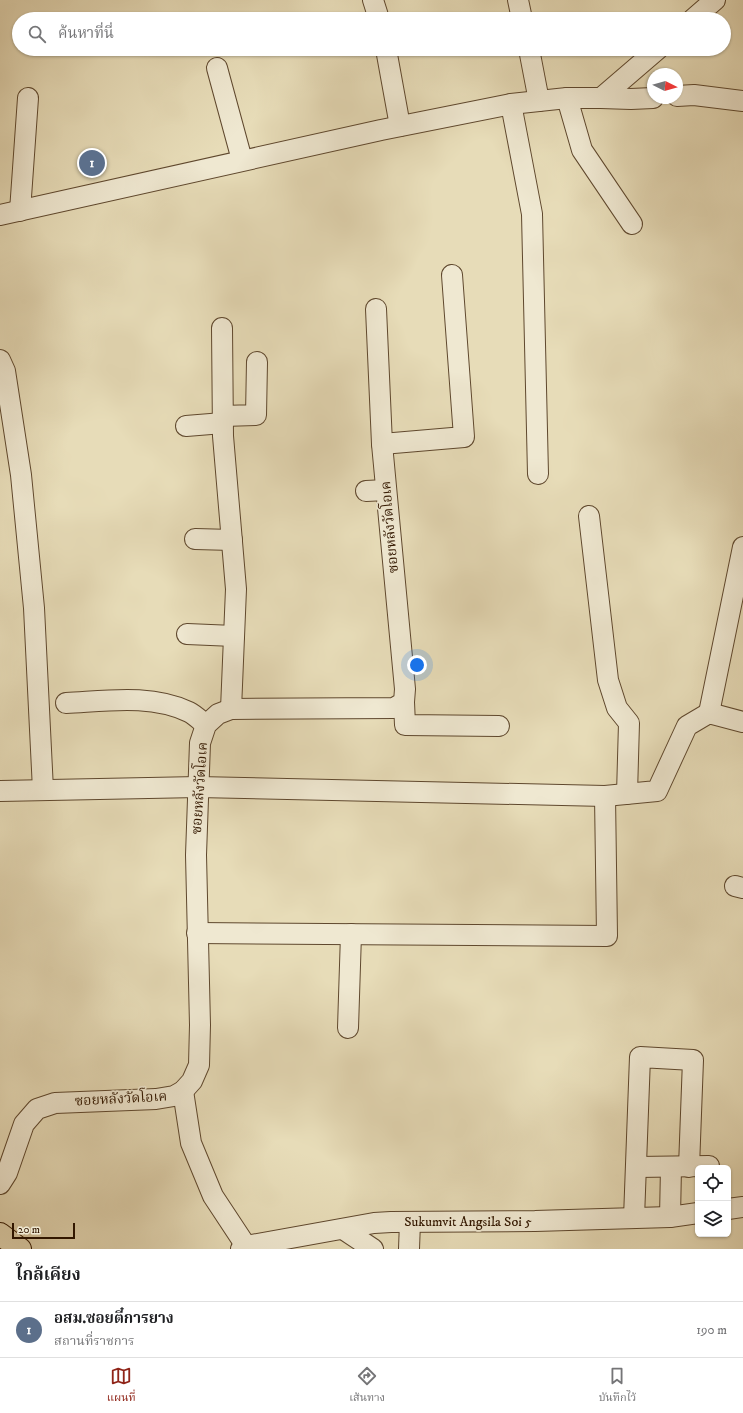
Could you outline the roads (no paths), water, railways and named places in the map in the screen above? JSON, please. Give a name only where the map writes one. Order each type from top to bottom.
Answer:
[{"type":"highway","points":[[0,1234],[20,1249]]},
{"type":"street","points":[[373,0],[377,12]]},
{"type":"street","points":[[518,0],[521,12]]},
{"type":"street","points":[[701,12],[715,0]]},
{"type":"street","points":[[387,56],[400,126]]},
{"type":"street","points":[[530,56],[539,101]]},
{"type":"street","points":[[602,98],[650,56]]},
{"type":"street","points":[[217,68],[242,160]]},
{"type":"street","points":[[683,96],[694,95],[743,101]]},
{"type":"street","points":[[20,212],[28,98]]},
{"type":"street","points":[[567,98],[582,150],[632,224]]},
{"type":"street","points":[[0,215],[20,212],[242,160],[511,104],[567,98],[647,98]]},
{"type":"street","points":[[511,104],[532,214],[538,474]]},
{"type":"street","points":[[0,201],[20,212]]},
{"type":"street","points":[[382,444],[464,437],[452,275]]},
{"type":"street","name":"ซอยหลังวัดโอเค","points":[[0,1184],[7,1174],[24,1124],[37,1109],[55,1103],[156,1099],[174,1096],[183,1091],[192,1081],[198,1065],[200,1025],[196,855],[200,743],[206,725],[218,714],[231,709],[394,708],[404,702],[405,689],[382,444],[376,309]]},
{"type":"street","points":[[222,328],[223,420],[236,589],[231,709]]},
{"type":"street","points":[[0,360],[5,371],[21,475],[34,608],[44,790]]},
{"type":"street","points":[[186,426],[256,415],[257,362]]},
{"type":"street","points":[[366,490],[386,490]]},
{"type":"street","points":[[589,516],[608,680],[617,708],[629,723],[627,794]]},
{"type":"street","points":[[195,539],[232,540]]},
{"type":"street","points":[[709,713],[743,547]]},
{"type":"street","points":[[187,634],[234,636]]},
{"type":"street","points":[[66,703],[131,700],[168,704],[190,713],[206,725]]},
{"type":"street","points":[[404,702],[405,725],[499,726]]},
{"type":"street","points":[[0,791],[198,787],[605,796],[627,794],[657,791],[687,726],[709,713],[743,722]]},
{"type":"street","points":[[197,933],[607,936],[605,796]]},
{"type":"street","points":[[348,1028],[350,934]]},
{"type":"street","points":[[634,1218],[640,1057],[693,1060],[680,1167],[670,1217]]},
{"type":"street","points":[[183,1091],[191,1144],[213,1196],[243,1248]]},
{"type":"street","points":[[636,1167],[695,1166]]},
{"type":"street","points":[[731,1209],[743,1207]]},
{"type":"street","name":"Sukumvit Angsila Soi 5","points":[[243,1248],[374,1223],[535,1221],[670,1217],[695,1213]]},
{"type":"street","points":[[409,1249],[410,1222]]},
{"type":"street","points":[[343,1229],[372,1249]]},
{"type":"place","name":"อสม.ซอยตี๋การยาง","points":[[92,163]]}]
